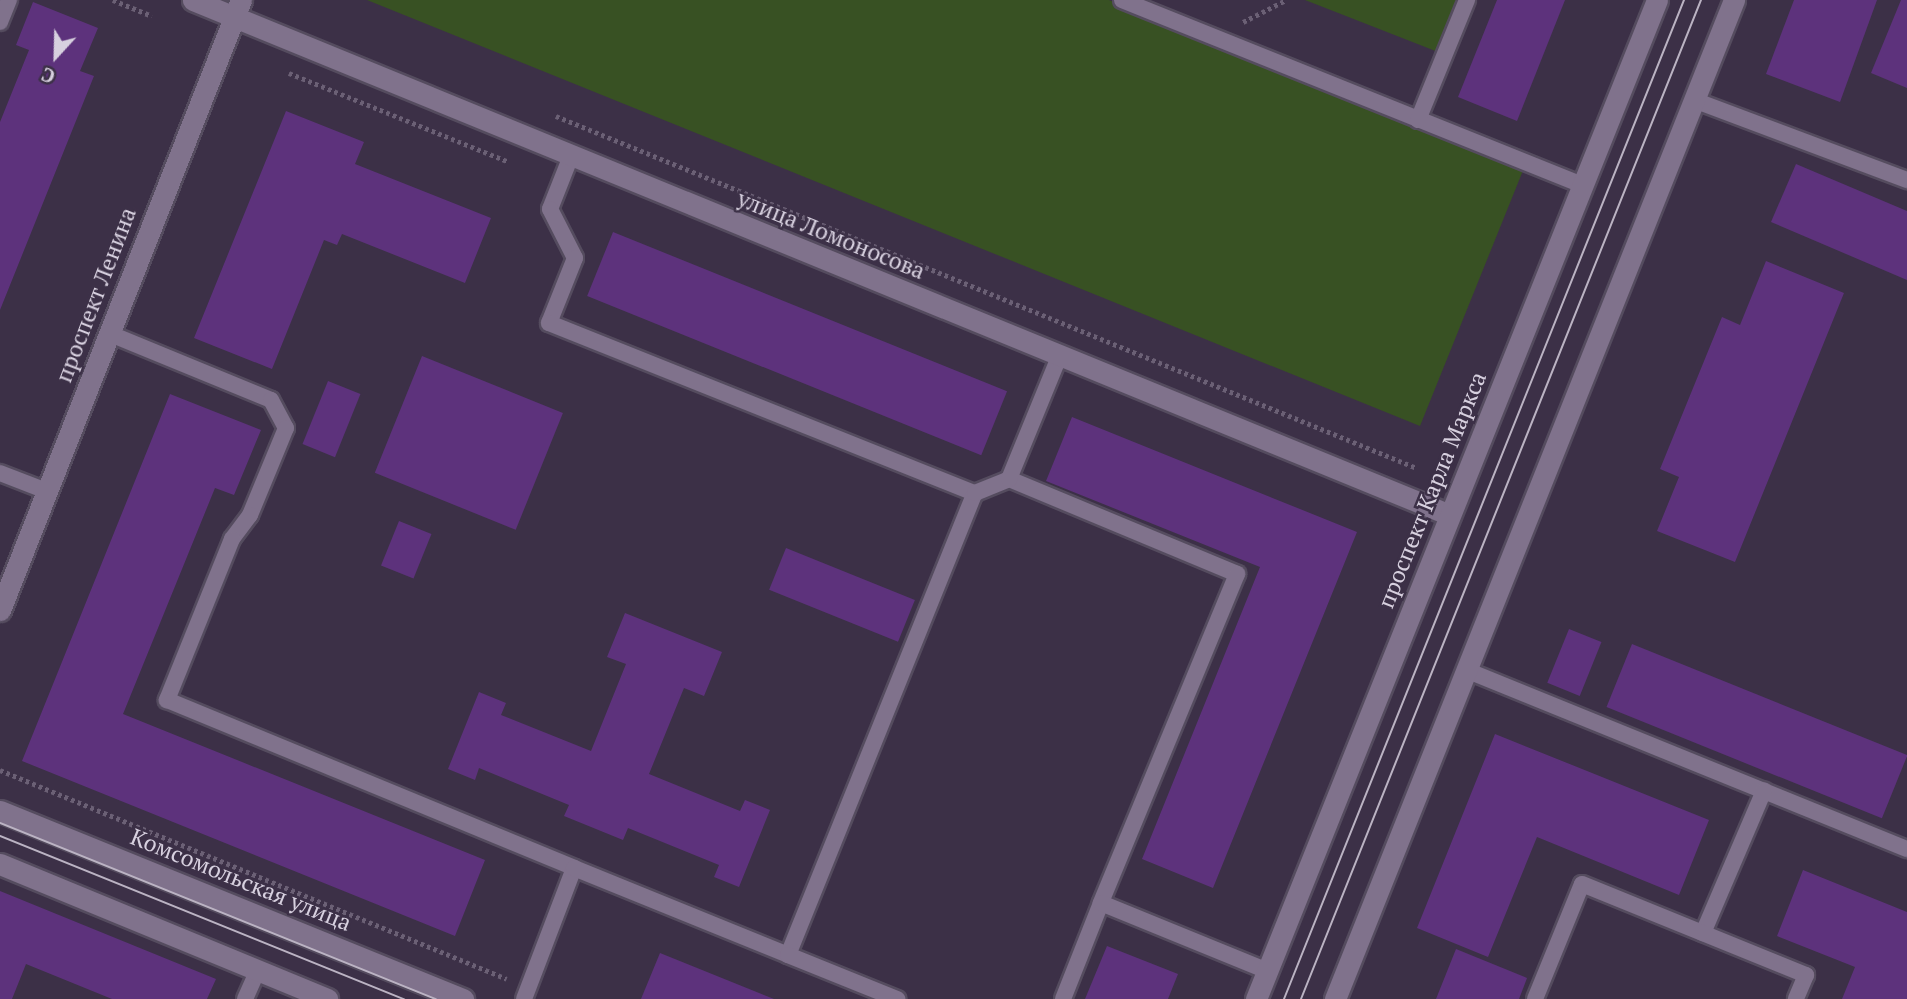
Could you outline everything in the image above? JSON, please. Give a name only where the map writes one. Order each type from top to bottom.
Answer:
[{"type":"main road","name":"улица Ломоносова","points":[[193,0],[238,8],[570,156],[1450,515]]},
{"type":"main road","name":"проспект Карла Маркса","points":[[1256,999],[1657,0]]},
{"type":"main road","points":[[1335,999],[1734,0]]},
{"type":"main road","name":"проспект Ленина","points":[[0,610],[50,492],[108,333],[238,8]]},
{"type":"main road","name":"Комсомольская улица","points":[[0,811],[463,999]]},
{"type":"main road","points":[[0,864],[327,999]]},
{"type":"lane","points":[[0,22],[9,0]]},
{"type":"lane","points":[[1122,0],[1148,5],[1418,120],[1582,185]]},
{"type":"lane","points":[[1418,120],[1467,0]]},
{"type":"lane","points":[[1695,100],[1907,180]]},
{"type":"lane","points":[[570,156],[550,209],[575,258],[549,323],[975,493],[1009,479],[1237,574],[1063,999]]},
{"type":"lane","points":[[108,333],[271,400],[286,428],[250,515],[232,539],[167,700],[897,999]]},
{"type":"lane","points":[[1009,479],[1059,357]]},
{"type":"lane","points":[[0,473],[50,492]]},
{"type":"lane","points":[[788,955],[975,493]]},
{"type":"lane","points":[[1466,670],[1907,849]]},
{"type":"lane","points":[[1703,933],[1764,791]]},
{"type":"lane","points":[[526,993],[574,868]]},
{"type":"lane","points":[[1535,999],[1581,884],[1806,975],[1796,999]]},
{"type":"lane","points":[[1101,903],[1268,971]]},
{"type":"lane","points":[[245,999],[258,970]]},
{"type":"path","points":[[113,0],[152,16]]},
{"type":"path","points":[[1241,23],[1286,0]]},
{"type":"path","points":[[543,111],[1417,468]]},
{"type":"path","points":[[0,770],[526,993]]},
{"type":"green space","points":[[367,0],[1109,0],[1524,168],[1420,426]]},
{"type":"green space","points":[[1305,0],[1458,0],[1438,52]]},
{"type":"building","points":[[1497,0],[1565,0],[1517,121],[1458,97]]},
{"type":"building","points":[[1794,0],[1877,0],[1840,102],[1766,74]]},
{"type":"building","points":[[1901,0],[1907,0],[1907,88],[1871,73]]},
{"type":"building","points":[[33,2],[98,28],[80,71],[94,76],[0,310],[0,122],[29,50],[16,45]]},
{"type":"building","points":[[286,111],[364,142],[355,164],[491,218],[465,283],[342,234],[337,245],[324,240],[272,369],[194,338]]},
{"type":"building","points":[[1796,164],[1907,211],[1907,280],[1771,222]]},
{"type":"building","points":[[613,232],[1007,391],[981,455],[587,296]]},
{"type":"building","points":[[1766,261],[1844,293],[1735,562],[1657,531],[1679,477],[1660,469],[1722,317],[1740,325]]},
{"type":"building","points":[[422,356],[563,413],[516,530],[375,473]]},
{"type":"building","points":[[328,381],[360,394],[335,457],[303,444]]},
{"type":"building","points":[[170,394],[261,430],[234,495],[215,488],[123,714],[485,860],[455,936],[22,761]]},
{"type":"building","points":[[1072,417],[1357,532],[1213,888],[1142,859],[1260,567],[1046,481]]},
{"type":"building","points":[[399,521],[431,534],[413,579],[381,566]]},
{"type":"building","points":[[786,548],[915,600],[898,642],[769,590]]},
{"type":"building","points":[[625,613],[722,652],[704,696],[684,688],[649,774],[740,811],[745,800],[770,810],[739,887],[714,877],[719,865],[628,828],[623,840],[564,816],[569,805],[479,768],[475,780],[448,769],[479,692],[506,703],[501,715],[591,751],[626,664],[607,657]]},
{"type":"building","points":[[1569,629],[1601,642],[1580,696],[1547,683]]},
{"type":"building","points":[[1632,644],[1907,755],[1882,818],[1607,707]]},
{"type":"building","points":[[1495,734],[1709,820],[1679,895],[1537,837],[1488,957],[1417,928]]},
{"type":"building","points":[[1803,870],[1907,912],[1907,999],[1842,999],[1855,967],[1777,936]]},
{"type":"building","points":[[0,891],[216,979],[207,999],[112,999],[26,964],[12,999],[0,999]]},
{"type":"building","points":[[1107,946],[1178,974],[1168,999],[1085,999]]},
{"type":"building","points":[[1456,949],[1527,978],[1519,999],[1436,999]]},
{"type":"building","points":[[660,953],[774,999],[641,999]]},
{"type":"tram line","points":[[1284,999],[1684,0]]},
{"type":"tram line","points":[[1301,999],[1701,0]]},
{"type":"tram line","points":[[0,823],[436,999]]},
{"type":"tram line","points":[[0,836],[404,999]]}]
